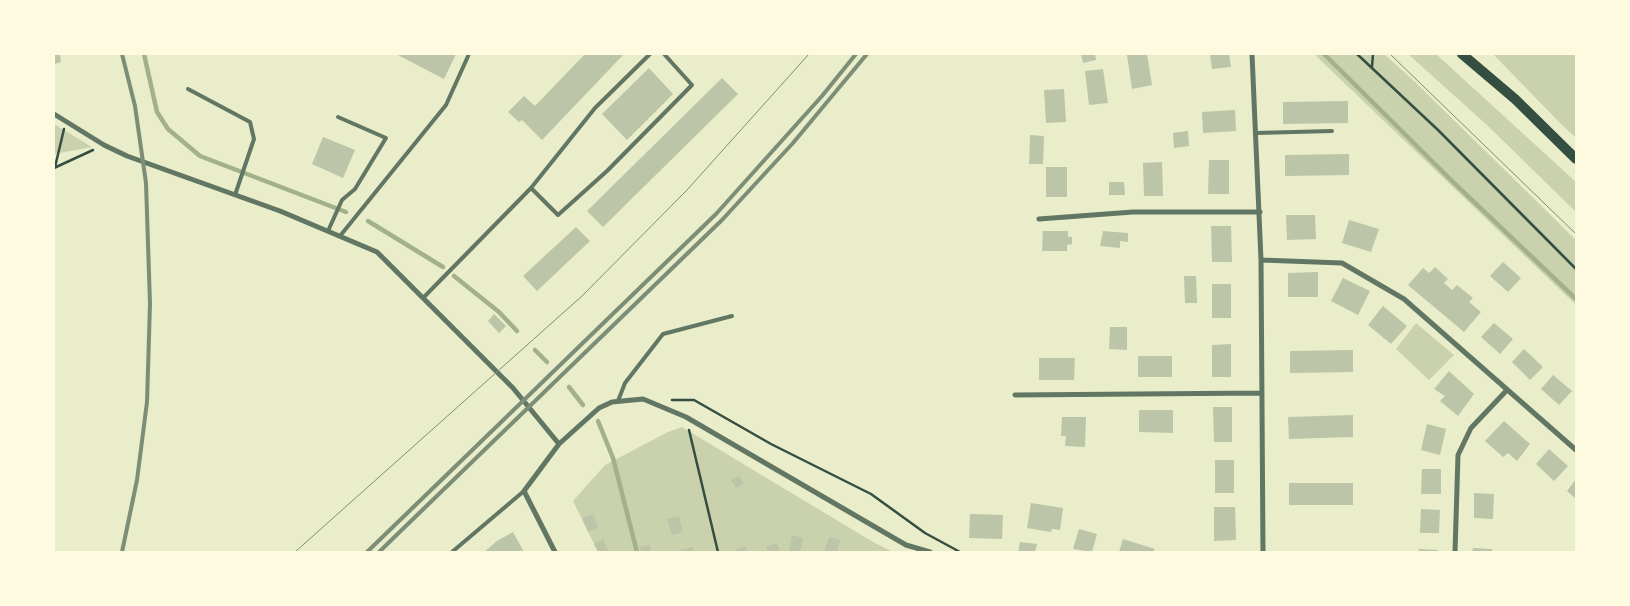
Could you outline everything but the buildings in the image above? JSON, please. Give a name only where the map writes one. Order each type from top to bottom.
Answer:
[{"type":"main road","points":[[1462,54],[1514,99],[1576,159]]},
{"type":"street","points":[[1252,54],[1260,212],[1263,552]]},
{"type":"street","points":[[54,114],[104,145],[127,156],[235,195],[377,252],[513,388],[559,444]]},
{"type":"street","points":[[1039,219],[1132,212],[1260,212]]},
{"type":"street","points":[[1261,260],[1342,263],[1404,299],[1576,450]]},
{"type":"street","points":[[1455,552],[1458,455],[1470,428],[1507,390]]},
{"type":"street","points":[[1016,395],[1261,393]]},
{"type":"street","points":[[555,552],[524,490],[559,444],[599,408],[618,401],[643,398],[686,417],[906,545],[930,552]]},
{"type":"lane","points":[[340,236],[446,105],[470,54]]},
{"type":"lane","points":[[424,297],[531,188],[595,108],[650,54]]},
{"type":"lane","points":[[531,188],[558,215],[613,164],[692,85],[664,54]]},
{"type":"lane","points":[[188,89],[250,122],[254,139],[235,195]]},
{"type":"lane","points":[[328,231],[342,200],[355,188],[386,138],[338,117]]},
{"type":"lane","points":[[1256,133],[1332,131]]},
{"type":"lane","points":[[618,401],[625,383],[663,334],[732,316]]},
{"type":"lane","points":[[452,552],[524,490]]},
{"type":"path","points":[[1357,54],[1438,130],[1576,269]]},
{"type":"path","points":[[1372,68],[1373,54]]},
{"type":"path","points":[[54,167],[65,122]]},
{"type":"path","points":[[54,167],[104,145]]},
{"type":"path","points":[[668,400],[694,400],[772,444],[871,494],[925,533],[960,552]]},
{"type":"path","points":[[686,417],[718,552]]},
{"type":"green space","points":[[1314,54],[1384,54],[1414,81],[1576,240],[1576,305]]},
{"type":"green space","points":[[1408,54],[1436,54],[1576,182],[1576,212],[1488,126]]},
{"type":"green space","points":[[1493,54],[1576,54],[1576,138],[1559,122]]},
{"type":"green space","points":[[54,124],[92,147],[54,154]]},
{"type":"green space","points":[[1416,323],[1454,355],[1429,380],[1396,349]]},
{"type":"green space","points":[[682,427],[873,542],[893,552],[598,552],[573,501],[605,465],[668,432]]},
{"type":"waterway","points":[[144,54],[157,112],[168,129],[200,156],[346,212]]},
{"type":"waterway","points":[[1324,54],[1450,179],[1576,299]]},
{"type":"waterway","points":[[368,221],[443,267]]},
{"type":"waterway","points":[[454,276],[499,312],[517,331]]},
{"type":"waterway","points":[[535,350],[547,362]]},
{"type":"waterway","points":[[569,387],[583,405]]},
{"type":"waterway","points":[[598,421],[613,458],[637,552]]},
{"type":"tram line","points":[[295,552],[582,296],[687,190],[809,54]]},
{"type":"tram line","points":[[1390,54],[1576,234]]},
{"type":"railway","points":[[122,54],[135,106],[146,183],[150,304],[147,402],[137,480],[122,552]]},
{"type":"railway","points":[[367,552],[716,214],[822,96],[856,54]]},
{"type":"railway","points":[[379,552],[722,220],[793,143],[867,54]]}]
